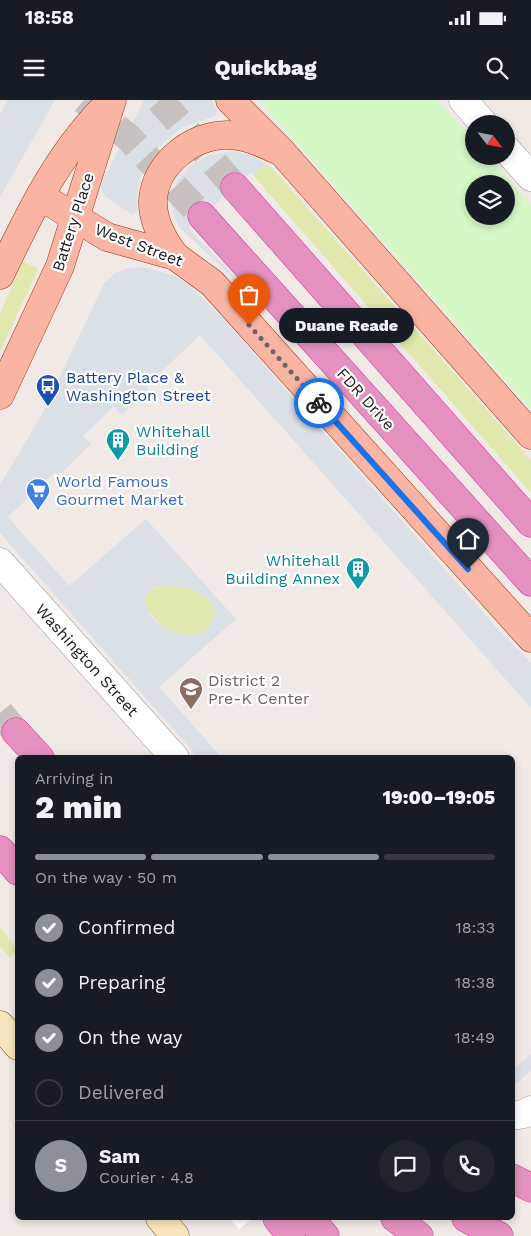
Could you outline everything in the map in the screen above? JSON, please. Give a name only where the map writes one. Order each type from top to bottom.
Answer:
[{"type":"highway","points":[[236,187],[531,523]]},
{"type":"highway","name":"FDR Drive","points":[[202,216],[531,582]]},
{"type":"highway","points":[[16,732],[37,755]]},
{"type":"highway","points":[[0,850],[15,868]]},
{"type":"highway","points":[[515,1180],[531,1188]]},
{"type":"highway","points":[[279,1220],[290,1236]]},
{"type":"highway","points":[[311,1220],[325,1236]]},
{"type":"highway","points":[[398,1220],[419,1236]]},
{"type":"highway","points":[[470,1220],[499,1236]]},
{"type":"main road","name":"Battery Place","points":[[0,275],[40,196],[76,139],[112,100]]},
{"type":"main road","name":"Battery Place","points":[[0,395],[60,266],[77,218],[99,135],[112,100]]},
{"type":"main road","points":[[230,100],[281,152],[531,435]]},
{"type":"main road","points":[[175,256],[159,230],[154,215],[153,199],[163,170],[172,158],[199,140],[229,134],[281,152]]},
{"type":"main road","name":"West Street","points":[[40,196],[108,237],[175,256],[212,283],[531,638]]},
{"type":"main road","points":[[0,1025],[15,1042]]},
{"type":"main road","points":[[162,1220],[176,1236]]},
{"type":"street","points":[[463,100],[476,115]]},
{"type":"street","points":[[515,159],[531,178]]},
{"type":"street","name":"Washington Street","points":[[0,562],[171,755]]},
{"type":"green space","points":[[259,100],[437,100],[465,131],[465,165],[495,165],[504,175],[465,175],[465,225],[515,225],[515,187],[531,205],[531,409]]},
{"type":"green space","points":[[264,165],[272,168],[531,460],[531,493],[253,175]]},
{"type":"green space","points":[[23,261],[38,269],[0,352],[0,314]]},
{"type":"green space","points":[[176,584],[203,594],[209,599],[216,610],[216,618],[208,628],[198,634],[175,633],[155,619],[148,609],[145,598],[151,591],[158,587]]},
{"type":"green space","points":[[0,926],[15,948],[15,952],[9,957],[0,947]]},
{"type":"shaded area","points":[[8,100],[55,100],[0,197],[0,114]]},
{"type":"shaded area","points":[[144,100],[211,100],[218,111],[215,116],[181,128],[156,149],[143,169],[138,188],[137,211],[133,215],[106,197],[102,191],[102,182]]},
{"type":"shaded area","points":[[232,151],[255,157],[272,168],[264,165],[253,175],[251,173],[188,228],[235,277],[233,278],[179,227],[173,213],[171,201],[177,181],[189,167],[209,155]]},
{"type":"shaded area","points":[[143,267],[175,276],[189,285],[216,311],[503,635],[531,663],[531,708],[200,335],[146,386],[149,389],[122,415],[114,406],[83,436],[91,444],[59,475],[55,472],[8,517],[69,586],[146,519],[236,619],[159,687],[219,755],[196,755],[0,533],[0,485],[41,416],[104,284],[115,273],[125,269]],"holes":[[[164,585],[189,588],[208,598],[216,613],[208,629],[201,633],[184,635],[165,628],[156,622],[149,614],[145,598],[155,587]]]},
{"type":"shaded area","points":[[531,1054],[531,1071],[515,1084],[515,1068]]},
{"type":"pier","points":[[231,1220],[250,1220],[239,1229]]},
{"type":"tunnel","points":[[84,100],[129,138],[202,216]]},
{"type":"tunnel","points":[[160,100],[235,187]]},
{"type":"tunnel","points":[[0,713],[16,732]]},
{"type":"way so far","points":[[249,325],[319,403]]},
{"type":"place","name":"Duane Reade","points":[[249,325]]},
{"type":"place","name":"Battery Place & Washington Street","points":[[48,407]]},
{"type":"place","name":"Whitehall Building","points":[[118,461]]},
{"type":"place","name":"World Famous Gourmet Market","points":[[38,511]]},
{"type":"place","name":"Whitehall Building Annex","points":[[358,590]]},
{"type":"place","name":"District 2 Pre-K Center","points":[[191,710]]},
{"type":"route","points":[[319,403],[468,569]]}]
